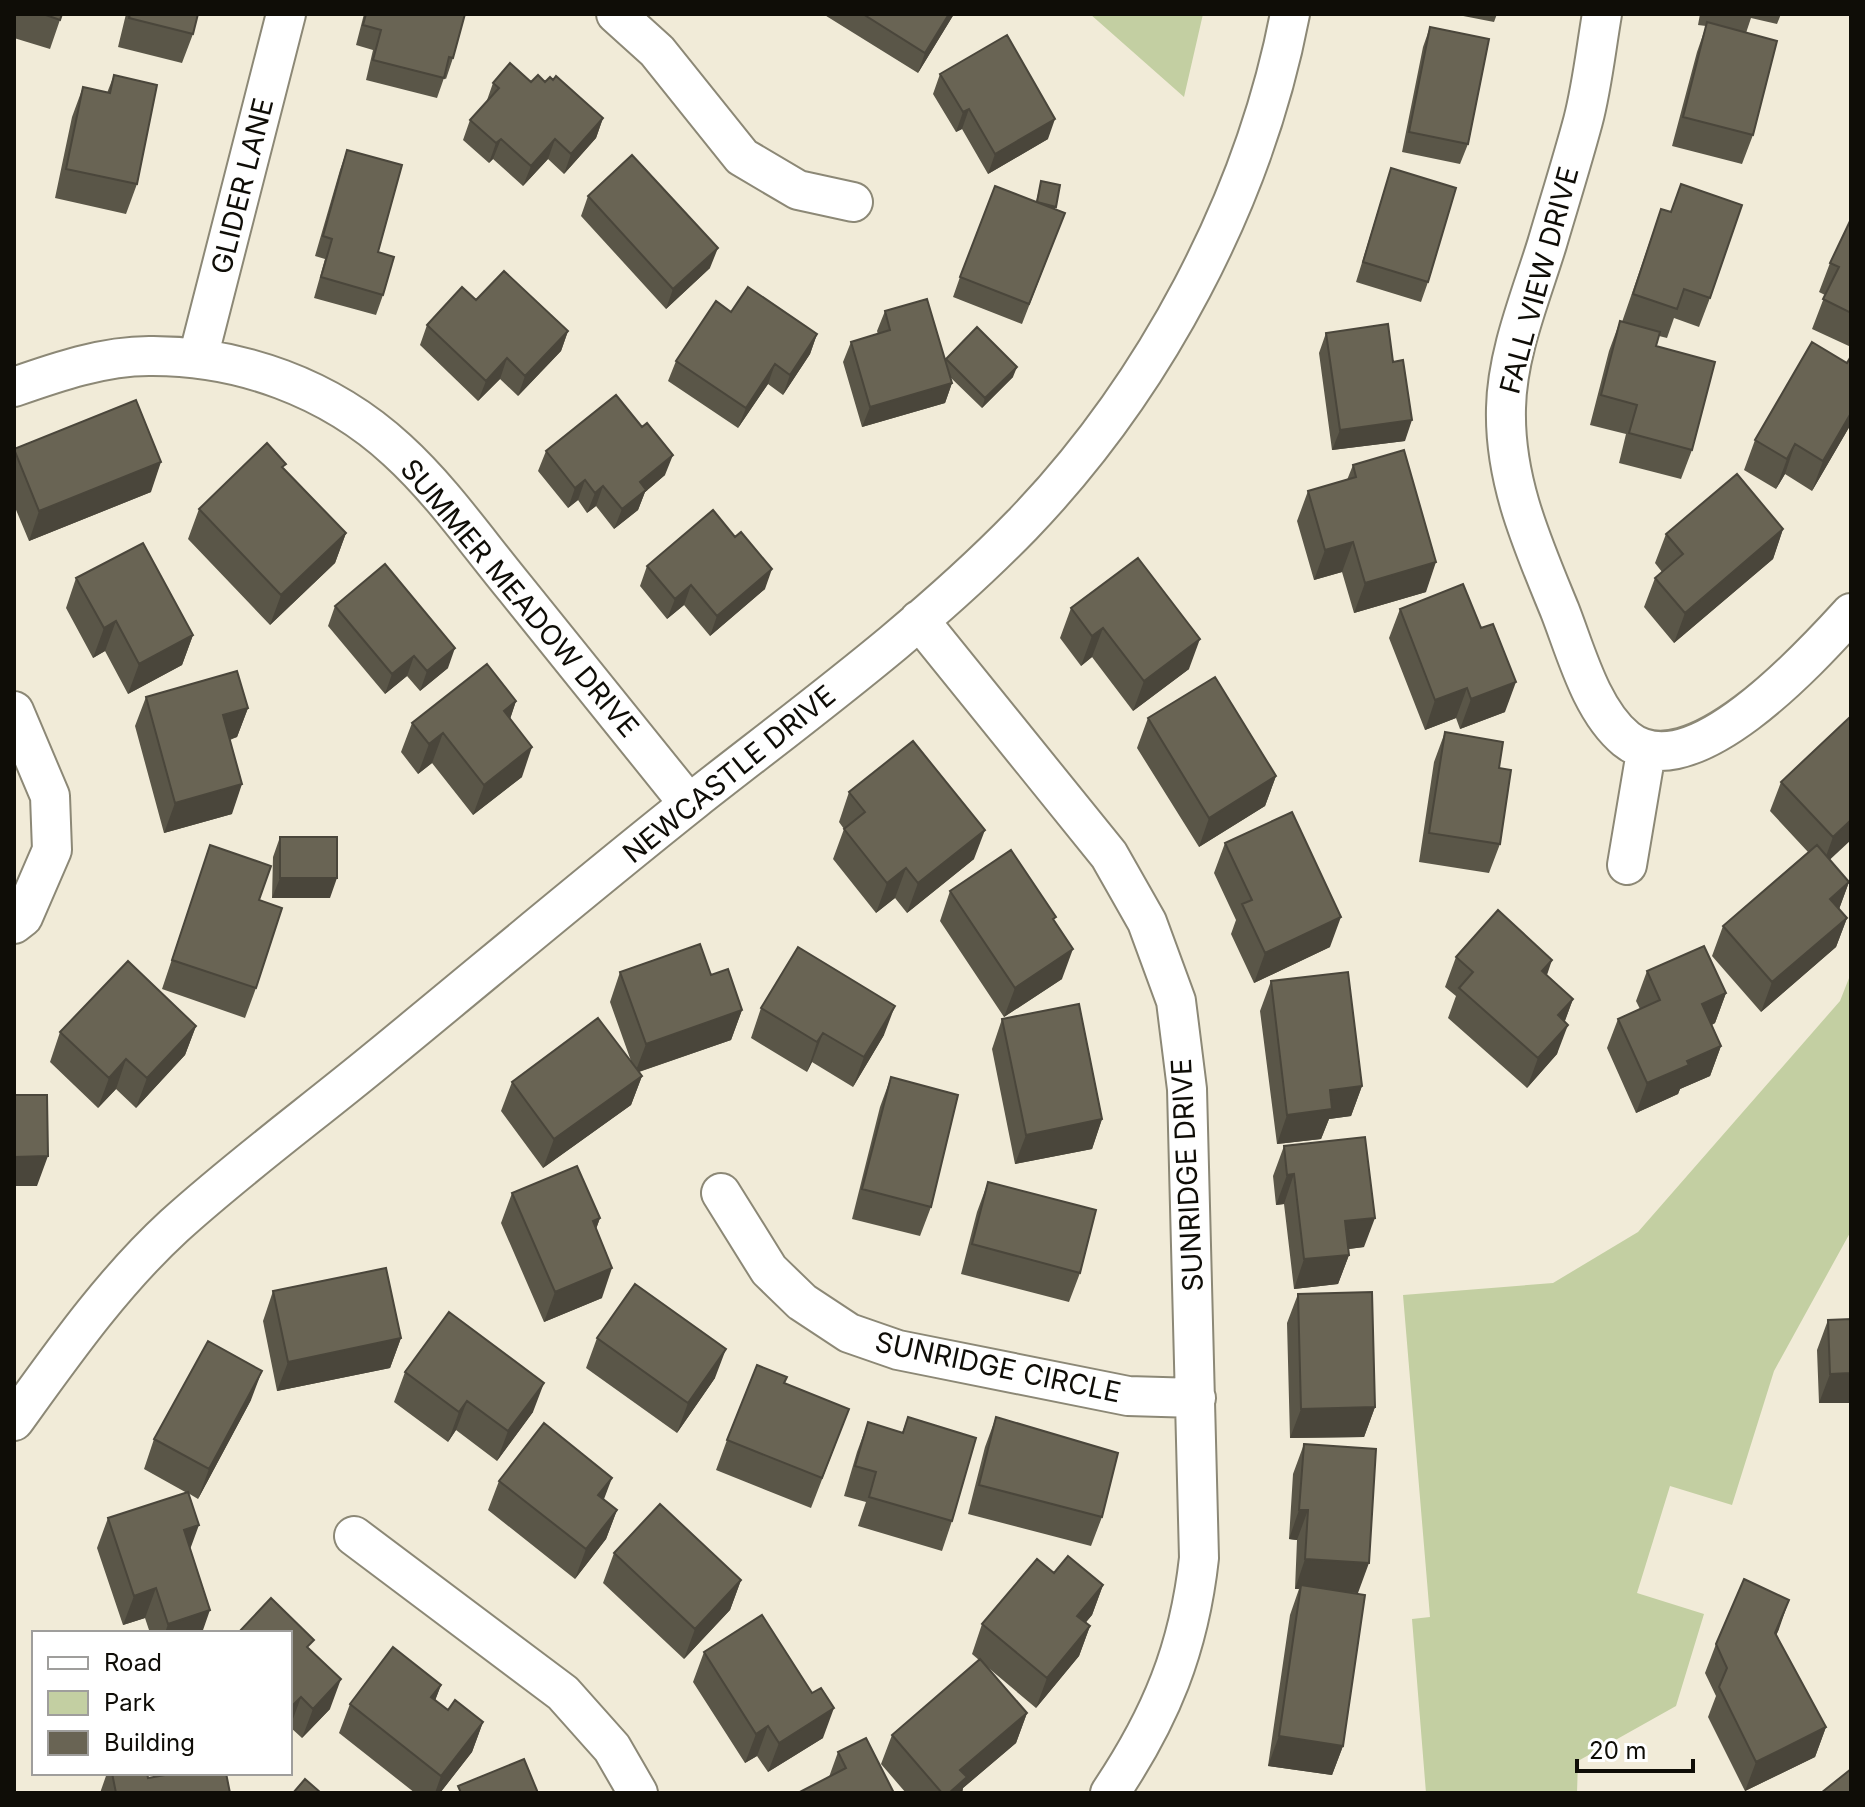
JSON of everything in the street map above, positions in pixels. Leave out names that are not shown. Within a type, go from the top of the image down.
[{"type":"street","name":"GLIDER LANE","points":[[198,358],[286,14]]},
{"type":"street","points":[[616,14],[657,51],[742,157],[798,190],[853,202]]},
{"type":"street","name":"NEWCASTLE DRIVE","points":[[14,1421],[91,1315],[173,1227],[689,804],[919,620],[1022,524],[1095,440],[1157,346],[1203,264],[1243,176],[1290,14]]},
{"type":"street","name":"FALL VIEW DRIVE","points":[[1602,14],[1583,118],[1515,351],[1506,406],[1508,451],[1523,521],[1589,684],[1609,721],[1626,739],[1646,752]]},
{"type":"street","name":"SUMMER MEADOW DRIVE","points":[[14,387],[70,368],[146,356],[198,358],[261,370],[333,403],[397,449],[450,508],[689,804]]},
{"type":"street","points":[[1627,865],[1646,752],[1670,752],[1700,742],[1725,727],[1800,668],[1851,613]]},
{"type":"street","name":"SUNRIDGE DRIVE","points":[[919,620],[1109,855],[1147,922],[1176,1001],[1187,1089],[1199,1558],[1194,1602],[1175,1675],[1145,1740],[1110,1793]]},
{"type":"street","points":[[14,711],[50,796],[52,850],[23,917],[14,924]]},
{"type":"street","name":"SUNRIDGE CIRCLE","points":[[721,1193],[769,1270],[802,1302],[849,1333],[898,1350],[1128,1396],[1196,1398]]},
{"type":"street","points":[[354,1536],[563,1693],[612,1748],[638,1793]]},
{"type":"green space","points":[[1090,14],[1203,14],[1184,97]]},
{"type":"green space","points":[[1851,973],[1851,1231],[1774,1371],[1732,1505],[1670,1486],[1637,1593],[1704,1614],[1676,1706],[1578,1761],[1577,1793],[1426,1793],[1412,1619],[1430,1617],[1403,1295],[1553,1283],[1638,1232],[1840,1001]]},
{"type":"building","points":[[43,14],[62,14],[60,20]]},
{"type":"building","points":[[130,14],[198,14],[193,34],[129,18]]},
{"type":"building","points":[[366,14],[465,14],[444,78],[373,60],[381,30],[363,25]]},
{"type":"building","points":[[863,14],[949,14],[925,53]]},
{"type":"building","points":[[1707,22],[1777,41],[1753,135],[1683,117]]},
{"type":"building","points":[[1430,27],[1489,39],[1468,144],[1409,132]]},
{"type":"building","points":[[1007,35],[1055,119],[995,154],[969,109],[963,112],[940,74]]},
{"type":"building","points":[[510,63],[531,82],[538,75],[545,82],[556,76],[603,118],[571,154],[555,139],[531,166],[501,139],[496,143],[470,120],[499,88],[493,83]]},
{"type":"building","points":[[114,75],[157,85],[137,184],[66,169],[83,87],[110,93]]},
{"type":"building","points":[[347,150],[402,165],[378,252],[394,257],[383,295],[321,277],[332,239],[323,236]]},
{"type":"building","points":[[632,155],[718,248],[673,289],[588,196]]},
{"type":"building","points":[[1391,168],[1456,188],[1428,282],[1363,262]]},
{"type":"building","points":[[1041,181],[1060,185],[1056,207],[1037,202]]},
{"type":"building","points":[[1681,184],[1742,205],[1710,298],[1684,289],[1677,309],[1633,294],[1661,209],[1671,212]]},
{"type":"building","points":[[995,186],[1065,213],[1029,304],[960,277]]},
{"type":"building","points":[[1851,219],[1851,313],[1823,299],[1839,267],[1830,263]]},
{"type":"building","points":[[504,271],[568,331],[525,376],[507,358],[486,381],[427,325],[462,287],[476,300]]},
{"type":"building","points":[[748,287],[817,334],[790,375],[775,364],[746,408],[676,361],[716,301],[731,312]]},
{"type":"building","points":[[927,299],[952,383],[870,407],[851,342],[890,330],[885,311]]},
{"type":"building","points":[[1620,321],[1660,332],[1656,346],[1715,362],[1692,450],[1629,433],[1637,405],[1601,395]]},
{"type":"building","points":[[1388,324],[1393,362],[1403,360],[1412,420],[1340,430],[1326,333]]},
{"type":"building","points":[[977,327],[1017,367],[985,398],[946,359]]},
{"type":"building","points":[[1812,342],[1847,363],[1851,356],[1851,413],[1823,461],[1795,444],[1787,459],[1755,440]]},
{"type":"building","points":[[616,395],[642,427],[647,423],[673,455],[640,482],[646,490],[622,509],[603,486],[595,493],[585,480],[575,488],[546,451]]},
{"type":"building","points":[[136,400],[161,462],[39,511],[14,449]]},
{"type":"building","points":[[267,443],[286,464],[282,467],[346,533],[281,595],[199,509]]},
{"type":"building","points":[[1404,450],[1436,562],[1365,583],[1353,542],[1325,550],[1308,491],[1356,477],[1353,465]]},
{"type":"building","points":[[1737,474],[1783,529],[1685,613],[1655,578],[1683,554],[1666,534]]},
{"type":"building","points":[[713,510],[735,537],[741,532],[772,569],[717,616],[691,585],[675,599],[647,566]]},
{"type":"building","points":[[143,543],[193,635],[139,664],[116,621],[104,628],[76,578]]},
{"type":"building","points":[[1138,558],[1200,639],[1144,681],[1103,628],[1092,636],[1071,608]]},
{"type":"building","points":[[385,564],[455,648],[427,671],[414,656],[392,674],[335,606]]},
{"type":"building","points":[[1463,584],[1481,628],[1493,624],[1516,682],[1471,699],[1467,688],[1435,700],[1400,609]]},
{"type":"building","points":[[487,664],[516,701],[504,711],[532,747],[484,785],[443,733],[429,744],[412,723]]},
{"type":"building","points":[[237,671],[248,708],[223,715],[242,784],[175,803],[146,697]]},
{"type":"building","points":[[1215,677],[1276,776],[1209,818],[1148,718]]},
{"type":"building","points":[[1851,716],[1851,820],[1833,837],[1781,782]]},
{"type":"building","points":[[1445,732],[1503,742],[1499,768],[1511,770],[1500,844],[1429,833]]},
{"type":"building","points":[[913,741],[985,830],[918,883],[906,868],[887,883],[844,829],[865,812],[849,792]]},
{"type":"building","points":[[1292,812],[1341,917],[1265,953],[1242,904],[1252,900],[1225,843]]},
{"type":"building","points":[[280,837],[337,837],[337,878],[280,878]]},
{"type":"building","points":[[210,845],[271,866],[259,900],[282,908],[256,988],[172,960]]},
{"type":"building","points":[[1817,845],[1849,882],[1830,899],[1847,918],[1772,982],[1723,926]]},
{"type":"building","points":[[1011,850],[1056,917],[1053,919],[1073,949],[1015,988],[950,891]]},
{"type":"building","points":[[1498,910],[1552,960],[1542,971],[1573,999],[1558,1015],[1568,1025],[1538,1058],[1459,988],[1473,972],[1456,957]]},
{"type":"building","points":[[700,944],[711,975],[728,969],[742,1010],[646,1044],[620,972]]},
{"type":"building","points":[[1704,946],[1726,993],[1702,1004],[1721,1046],[1687,1061],[1689,1065],[1647,1083],[1618,1019],[1660,1000],[1647,971]]},
{"type":"building","points":[[798,947],[895,1006],[864,1057],[823,1033],[817,1042],[761,1008]]},
{"type":"building","points":[[128,961],[196,1026],[147,1078],[126,1059],[109,1078],[60,1032]]},
{"type":"building","points":[[1348,972],[1362,1086],[1330,1090],[1332,1109],[1287,1115],[1271,981]]},
{"type":"building","points":[[1079,1004],[1102,1119],[1026,1135],[1002,1019]]},
{"type":"building","points":[[598,1018],[642,1076],[554,1139],[512,1082]]},
{"type":"building","points":[[891,1077],[958,1095],[931,1207],[862,1189]]},
{"type":"building","points":[[14,1095],[47,1095],[48,1156],[14,1157]]},
{"type":"building","points":[[1365,1137],[1375,1218],[1345,1221],[1349,1255],[1304,1259],[1294,1174],[1287,1175],[1284,1146]]},
{"type":"building","points":[[577,1166],[600,1218],[593,1221],[612,1268],[555,1292],[512,1193]]},
{"type":"building","points":[[988,1182],[1096,1210],[1080,1273],[972,1244]]},
{"type":"building","points":[[386,1268],[401,1338],[288,1362],[273,1291]]},
{"type":"building","points":[[635,1284],[726,1349],[688,1403],[597,1338]]},
{"type":"building","points":[[1372,1292],[1375,1407],[1301,1409],[1298,1294]]},
{"type":"building","points":[[449,1312],[544,1383],[508,1431],[467,1401],[459,1412],[405,1372]]},
{"type":"building","points":[[1851,1319],[1851,1373],[1830,1374],[1828,1320]]},
{"type":"building","points":[[208,1341],[262,1371],[209,1469],[154,1439]]},
{"type":"building","points":[[757,1365],[787,1377],[784,1383],[849,1409],[822,1478],[727,1440]]},
{"type":"building","points":[[908,1417],[976,1438],[952,1521],[869,1497],[876,1472],[855,1466],[868,1422],[903,1433]]},
{"type":"building","points":[[996,1417],[1118,1453],[1102,1517],[979,1485]]},
{"type":"building","points":[[544,1423],[612,1478],[598,1495],[617,1510],[586,1549],[499,1481]]},
{"type":"building","points":[[1304,1444],[1376,1449],[1369,1563],[1305,1559],[1308,1510],[1299,1510]]},
{"type":"building","points":[[188,1492],[199,1525],[184,1530],[210,1610],[168,1624],[156,1588],[134,1596],[108,1518]]},
{"type":"building","points":[[660,1504],[741,1580],[695,1629],[614,1553]]},
{"type":"building","points":[[1068,1556],[1103,1585],[1077,1616],[1090,1626],[1047,1678],[982,1624],[1037,1559],[1054,1573]]},
{"type":"building","points":[[1744,1579],[1789,1600],[1775,1633],[1826,1727],[1756,1762],[1719,1687],[1727,1668],[1716,1644]]},
{"type":"building","points":[[1301,1585],[1365,1595],[1343,1746],[1279,1736]]},
{"type":"building","points":[[271,1598],[314,1640],[307,1647],[341,1679],[313,1709],[301,1697],[292,1706],[292,1631],[240,1631]]},
{"type":"building","points":[[762,1615],[812,1693],[821,1688],[834,1708],[779,1743],[768,1726],[756,1734],[704,1652]]},
{"type":"building","points":[[393,1647],[441,1685],[431,1697],[448,1710],[455,1700],[483,1722],[441,1776],[350,1704]]},
{"type":"building","points":[[980,1659],[1027,1713],[960,1770],[967,1777],[949,1793],[942,1793],[892,1735]]},
{"type":"building","points":[[866,1738],[894,1793],[798,1793],[846,1768],[838,1752]]},
{"type":"building","points":[[524,1759],[538,1793],[461,1793],[458,1786]]},
{"type":"building","points":[[1851,1769],[1851,1793],[1821,1793]]},
{"type":"building","points":[[112,1775],[147,1775],[148,1778],[226,1775],[230,1793],[116,1793]]},
{"type":"building","points":[[305,1779],[321,1793],[293,1793]]}]
